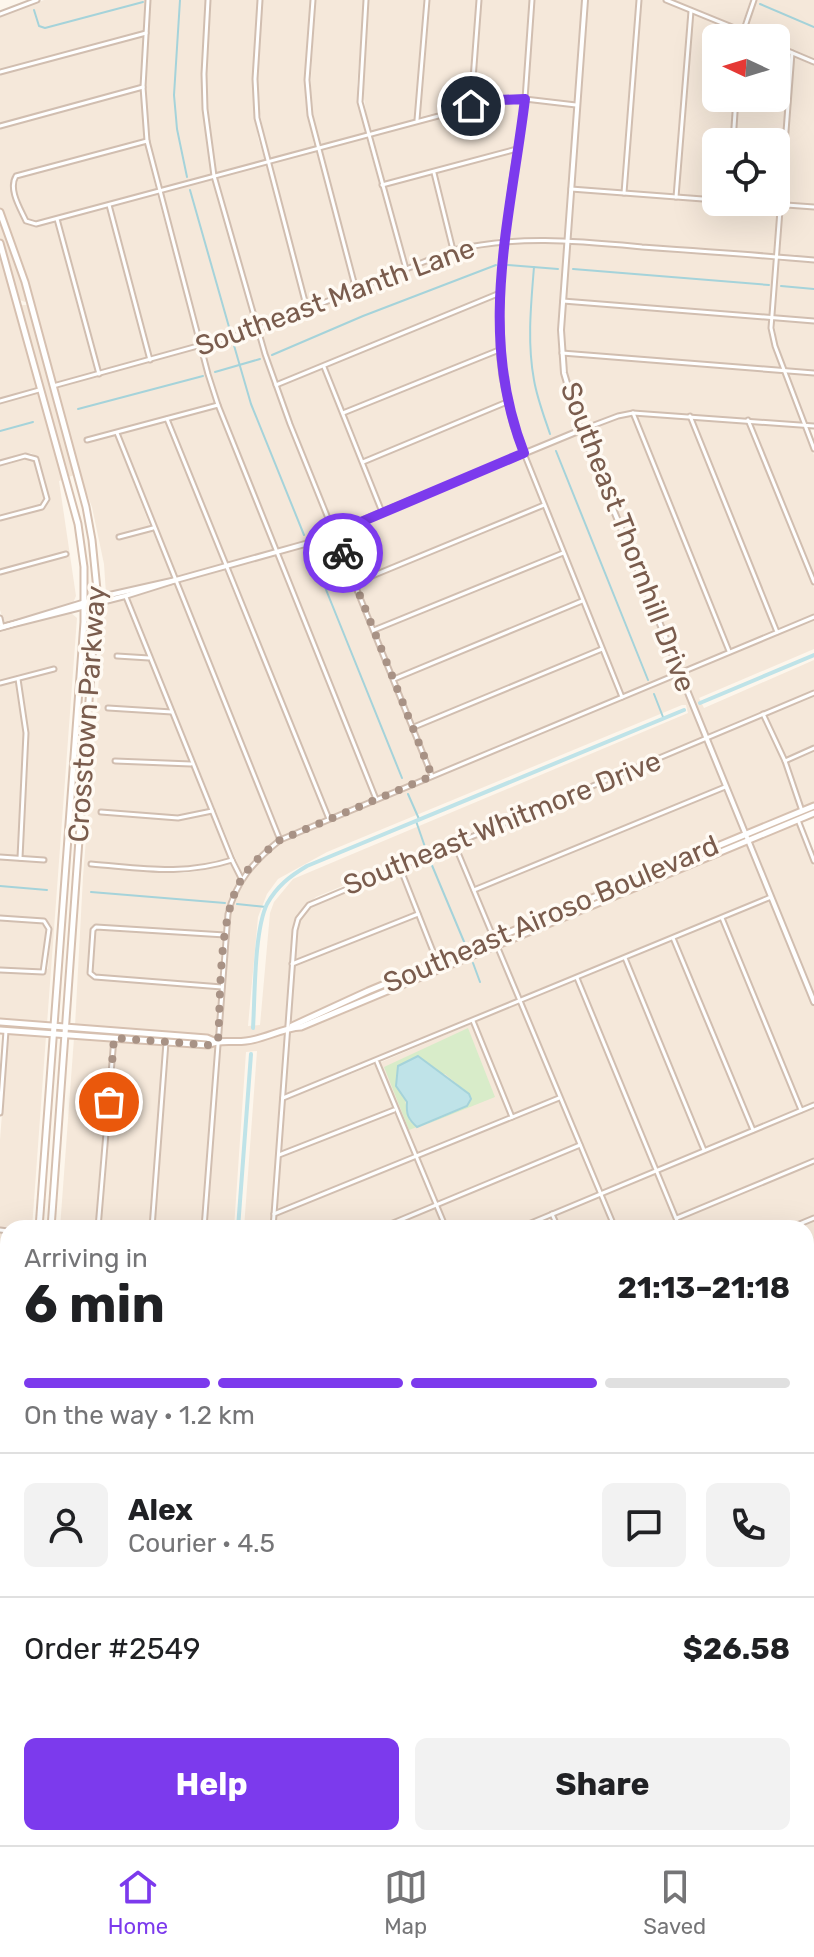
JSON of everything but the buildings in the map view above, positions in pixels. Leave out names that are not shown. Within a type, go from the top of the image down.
[{"type":"main road","name":"Crosstown Parkway","points":[[0,212],[30,302],[88,518],[97,601],[52,1220]]},
{"type":"main road","name":"Crosstown Parkway","points":[[0,243],[80,535],[85,604],[40,1220]]},
{"type":"main road","points":[[18,301],[23,304],[30,302]]},
{"type":"main road","name":"Southeast Airoso Boulevard","points":[[289,1028],[303,1019],[437,962],[814,806]]},
{"type":"main road","name":"Southeast Airoso Boulevard","points":[[0,1022],[243,1042],[301,1027],[814,813]]},
{"type":"main road","name":"Southeast Airoso Boulevard","points":[[3,1031],[208,1045],[216,1041]]},
{"type":"street","points":[[0,8],[2,14],[37,0]]},
{"type":"street","points":[[148,0],[143,87],[147,141],[201,346],[218,405],[376,799]]},
{"type":"street","points":[[208,0],[205,109],[214,176],[276,385],[432,776]]},
{"type":"street","points":[[260,0],[255,98],[260,138],[307,309]]},
{"type":"street","points":[[313,0],[307,98],[317,148],[356,290]]},
{"type":"street","points":[[366,0],[359,85],[367,134],[406,269]]},
{"type":"street","points":[[417,120],[427,0]]},
{"type":"street","points":[[471,106],[479,0]]},
{"type":"street","points":[[532,0],[525,99],[504,240],[499,350],[507,402],[524,453],[622,697]]},
{"type":"street","name":"Southeast Thornhill Drive","points":[[585,0],[563,301],[562,353],[570,398],[814,1002]]},
{"type":"street","points":[[624,193],[639,0]]},
{"type":"street","points":[[666,0],[726,24]]},
{"type":"street","points":[[744,24],[754,0]]},
{"type":"street","points":[[676,197],[691,11]]},
{"type":"street","points":[[0,72],[146,33]]},
{"type":"street","points":[[787,128],[792,53],[814,62]]},
{"type":"street","points":[[0,126],[143,87]]},
{"type":"street","points":[[147,141],[19,175],[12,185],[26,221],[31,224],[57,219],[498,100],[525,99],[577,105]]},
{"type":"street","points":[[382,185],[519,149]]},
{"type":"street","points":[[433,172],[453,250]]},
{"type":"street","points":[[571,189],[702,199]]},
{"type":"street","points":[[109,204],[150,360]]},
{"type":"street","points":[[790,206],[814,207]]},
{"type":"street","points":[[780,216],[772,318],[775,346],[814,449]]},
{"type":"street","points":[[57,219],[99,374]]},
{"type":"street","name":"Southeast Manth Lane","points":[[53,386],[259,329],[453,250],[504,240],[567,241],[814,260]]},
{"type":"street","points":[[276,385],[500,293]]},
{"type":"street","points":[[563,301],[814,321]]},
{"type":"street","points":[[343,413],[499,350]]},
{"type":"street","points":[[562,353],[814,373]]},
{"type":"street","points":[[324,365],[382,512]]},
{"type":"street","points":[[0,401],[42,389]]},
{"type":"street","points":[[363,462],[507,402]]},
{"type":"street","points":[[87,440],[218,405]]},
{"type":"street","points":[[633,413],[729,651]]},
{"type":"street","points":[[0,618],[1,627],[277,553],[335,533],[618,416],[633,413],[814,426]]},
{"type":"street","points":[[690,416],[777,632]]},
{"type":"street","points":[[167,419],[329,819]]},
{"type":"street","points":[[748,420],[814,582]]},
{"type":"street","points":[[117,433],[280,840]]},
{"type":"street","points":[[0,463],[25,456],[36,459],[47,499],[42,507],[0,518]]},
{"type":"street","points":[[355,583],[544,505]]},
{"type":"street","points":[[119,537],[153,528]]},
{"type":"street","points":[[374,630],[563,553]]},
{"type":"street","points":[[0,572],[66,554]]},
{"type":"street","points":[[97,601],[176,580]]},
{"type":"street","points":[[125,596],[241,878]]},
{"type":"street","points":[[394,679],[583,601]]},
{"type":"street","points":[[205,1220],[225,935],[231,900],[241,878],[260,856],[280,840],[814,617]]},
{"type":"street","points":[[414,727],[602,649]]},
{"type":"street","points":[[117,656],[150,658]]},
{"type":"street","points":[[0,683],[54,669]]},
{"type":"street","points":[[18,679],[26,733],[20,858]]},
{"type":"street","name":"Southeast Whitmore Drive","points":[[274,1220],[295,930],[298,919],[309,905],[814,693]]},
{"type":"street","points":[[108,708],[172,712]]},
{"type":"street","points":[[763,714],[785,761],[802,811]]},
{"type":"street","points":[[785,761],[814,748]]},
{"type":"street","points":[[115,761],[193,764]]},
{"type":"street","points":[[474,890],[725,787]]},
{"type":"street","points":[[101,812],[178,818],[212,811]]},
{"type":"street","points":[[798,820],[814,861]]},
{"type":"street","points":[[454,843],[612,1220]]},
{"type":"street","points":[[0,857],[44,860]]},
{"type":"street","points":[[91,864],[184,871],[232,860]]},
{"type":"street","points":[[399,865],[440,969]]},
{"type":"street","points":[[283,1098],[377,1062],[771,897]]},
{"type":"street","points":[[292,964],[418,914]]},
{"type":"street","points":[[0,918],[44,921],[49,929],[43,972],[0,970]]},
{"type":"street","points":[[722,918],[801,1110]]},
{"type":"street","points":[[222,987],[90,973],[93,930],[96,927],[225,935]]},
{"type":"street","points":[[673,938],[753,1130]]},
{"type":"street","points":[[625,958],[704,1150]]},
{"type":"street","points":[[577,978],[677,1218],[814,1161]]},
{"type":"street","points":[[473,1021],[512,1117]]},
{"type":"street","points":[[0,1113],[3,1031]]},
{"type":"street","points":[[99,1220],[114,1038]]},
{"type":"street","points":[[153,1220],[166,1042]]},
{"type":"street","points":[[377,1062],[443,1220]]},
{"type":"street","points":[[274,1214],[560,1097]]},
{"type":"street","points":[[538,1220],[814,1105]]},
{"type":"street","points":[[279,1155],[396,1110]]},
{"type":"street","points":[[400,1220],[580,1145]]},
{"type":"street","points":[[552,1214],[555,1220]]},
{"type":"shaded area","points":[[44,0],[146,0],[144,32],[0,70],[0,17]]},
{"type":"shaded area","points":[[150,0],[206,0],[202,109],[212,174],[160,189],[149,140],[145,87]]},
{"type":"shaded area","points":[[211,0],[258,0],[253,98],[258,138],[265,160],[216,173],[207,109]]},
{"type":"shaded area","points":[[262,0],[310,0],[305,98],[314,146],[269,159],[257,98]]},
{"type":"shaded area","points":[[315,0],[364,0],[357,85],[365,133],[319,145],[310,98]]},
{"type":"shaded area","points":[[368,0],[424,0],[415,119],[369,132],[362,85]]},
{"type":"shaded area","points":[[429,0],[477,0],[469,104],[420,117]]},
{"type":"shaded area","points":[[481,0],[530,0],[523,97],[473,104]]},
{"type":"shaded area","points":[[534,0],[583,0],[575,102],[527,97]]},
{"type":"shaded area","points":[[587,0],[637,0],[622,191],[573,187]]},
{"type":"shaded area","points":[[641,0],[661,0],[689,12],[674,195],[626,192]]},
{"type":"shaded area","points":[[671,0],[752,0],[742,24],[730,24]]},
{"type":"shaded area","points":[[757,0],[814,0],[814,60],[790,49],[790,24],[746,24]]},
{"type":"shaded area","points":[[693,14],[719,24],[702,24],[702,112],[733,112],[731,128],[702,128],[702,197],[679,195]]},
{"type":"shaded area","points":[[143,36],[141,86],[0,124],[0,74]]},
{"type":"shaded area","points":[[794,55],[814,64],[814,205],[790,203],[790,109]]},
{"type":"shaded area","points":[[141,90],[144,139],[18,173],[10,182],[27,224],[34,227],[55,221],[97,372],[54,384],[24,272],[0,207],[0,128]]},
{"type":"shaded area","points":[[522,101],[517,148],[383,183],[370,136],[471,108]]},
{"type":"shaded area","points":[[527,101],[575,106],[565,239],[507,238]]},
{"type":"shaded area","points":[[737,112],[786,112],[785,128],[736,128]]},
{"type":"shaded area","points":[[366,137],[404,268],[357,287],[320,149]]},
{"type":"shaded area","points":[[145,143],[156,190],[34,223],[28,220],[15,188],[15,182],[20,177]]},
{"type":"shaded area","points":[[316,150],[353,289],[309,306],[270,163]]},
{"type":"shaded area","points":[[516,152],[502,238],[455,248],[436,173]]},
{"type":"shaded area","points":[[266,164],[305,308],[260,327],[217,177]]},
{"type":"shaded area","points":[[432,174],[451,249],[407,266],[384,186]]},
{"type":"shaded area","points":[[213,178],[256,328],[202,344],[161,193]]},
{"type":"shaded area","points":[[573,191],[702,201],[702,216],[778,216],[774,255],[569,239]]},
{"type":"shaded area","points":[[157,194],[198,345],[151,358],[111,205]]},
{"type":"shaded area","points":[[107,206],[147,359],[101,371],[59,220]]},
{"type":"shaded area","points":[[790,207],[814,209],[814,258],[778,255],[782,216],[790,216]]},
{"type":"shaded area","points":[[0,217],[23,283],[25,302],[20,300],[0,237]]},
{"type":"shaded area","points":[[502,242],[498,292],[277,383],[261,331],[454,252]]},
{"type":"shaded area","points":[[506,242],[565,243],[560,355],[568,398],[579,429],[525,451],[509,403],[501,350]]},
{"type":"shaded area","points":[[569,243],[774,259],[770,315],[565,299]]},
{"type":"shaded area","points":[[0,249],[39,388],[0,399]]},
{"type":"shaded area","points":[[778,259],[814,262],[814,319],[774,316]]},
{"type":"shaded area","points":[[498,296],[497,349],[345,411],[326,366]]},
{"type":"shaded area","points":[[565,303],[769,319],[772,346],[781,369],[564,352]]},
{"type":"shaded area","points":[[21,305],[28,305],[75,475],[68,477]]},
{"type":"shaded area","points":[[774,320],[814,323],[814,371],[786,369],[777,345]]},
{"type":"shaded area","points":[[257,332],[273,385],[333,532],[278,550],[220,404],[203,347]]},
{"type":"shaded area","points":[[199,348],[215,403],[85,439],[86,442],[115,435],[150,526],[117,536],[117,539],[152,530],[172,577],[106,594],[104,564],[92,507],[79,474],[55,388]]},
{"type":"shaded area","points":[[497,353],[505,401],[365,459],[346,414]]},
{"type":"shaded area","points":[[565,355],[783,373],[801,423],[634,411],[583,427],[572,398]]},
{"type":"shaded area","points":[[323,368],[380,511],[336,530],[278,386]]},
{"type":"shaded area","points":[[787,373],[814,375],[814,424],[806,423]]},
{"type":"shaded area","points":[[40,392],[64,479],[59,481],[76,596],[73,603],[4,623],[0,610],[0,574],[68,555],[67,552],[0,570],[0,520],[42,509],[49,498],[37,457],[31,453],[0,461],[0,403]]},
{"type":"shaded area","points":[[505,405],[521,452],[383,509],[366,463]]},
{"type":"shaded area","points":[[217,407],[274,552],[227,564],[169,420]]},
{"type":"shaded area","points":[[636,415],[689,418],[774,631],[730,649]]},
{"type":"shaded area","points":[[632,416],[726,651],[681,672],[584,431]]},
{"type":"shaded area","points":[[694,418],[746,422],[814,588],[814,615],[778,629]]},
{"type":"shaded area","points":[[165,421],[223,565],[177,577],[119,434]]},
{"type":"shaded area","points":[[751,423],[803,427],[814,455],[814,577]]},
{"type":"shaded area","points":[[580,433],[677,673],[623,694],[527,455]]},
{"type":"shaded area","points":[[523,456],[542,504],[356,580],[338,534]]},
{"type":"shaded area","points":[[31,458],[43,502],[40,506],[0,516],[0,465]]},
{"type":"shaded area","points":[[543,508],[561,552],[375,627],[358,584]]},
{"type":"shaded area","points":[[334,535],[430,775],[377,796],[280,554]]},
{"type":"shaded area","points":[[276,555],[373,798],[330,817],[228,568]]},
{"type":"shaded area","points":[[562,555],[580,600],[395,677],[377,631]]},
{"type":"shaded area","points":[[224,569],[326,818],[282,837],[178,581]]},
{"type":"shaded area","points":[[175,583],[278,839],[258,855],[242,874],[128,598]]},
{"type":"shaded area","points":[[124,599],[147,656],[115,654],[115,658],[149,660],[169,710],[107,706],[106,710],[171,714],[190,762],[113,759],[113,762],[191,766],[209,810],[178,816],[99,810],[99,814],[178,820],[211,814],[229,859],[184,869],[89,862],[89,865],[184,873],[231,862],[239,878],[229,900],[223,933],[95,924],[91,930],[88,972],[95,979],[220,988],[216,1040],[75,1026],[83,877],[105,603]]},
{"type":"shaded area","points":[[582,603],[599,648],[415,725],[396,680]]},
{"type":"shaded area","points":[[71,613],[77,618],[47,1024],[0,1020],[0,972],[38,975],[48,968],[51,929],[46,920],[0,916],[0,859],[46,861],[46,858],[22,856],[28,733],[20,681],[57,670],[55,666],[0,681],[0,629]]},
{"type":"shaded area","points":[[814,619],[814,649],[699,698],[704,708],[814,660],[814,691],[707,736],[682,675]]},
{"type":"shaded area","points":[[601,652],[619,696],[433,773],[416,728]]},
{"type":"shaded area","points":[[678,677],[703,737],[316,897],[301,910],[293,930],[285,1027],[242,1040],[220,1040],[233,901],[244,878],[262,857],[282,842]],"holes":[[[686,705],[688,713],[293,879],[274,902],[270,913],[260,1025],[248,1026],[258,917],[267,894],[278,879],[327,852]]]},
{"type":"shaded area","points":[[16,682],[24,733],[17,856],[0,855],[0,685]]},
{"type":"shaded area","points":[[814,696],[814,746],[786,758],[766,715]]},
{"type":"shaded area","points":[[762,716],[783,761],[799,810],[746,831],[708,739]]},
{"type":"shaded area","points":[[704,741],[722,786],[476,887],[457,844]]},
{"type":"shaded area","points":[[814,751],[814,804],[803,808],[787,762]]},
{"type":"shaded area","points":[[724,789],[742,833],[495,936],[477,891]]},
{"type":"shaded area","points":[[797,823],[814,867],[814,996],[751,842]]},
{"type":"shaded area","points":[[744,836],[745,840],[499,944],[497,939]]},
{"type":"shaded area","points":[[747,844],[768,896],[522,998],[500,948]]},
{"type":"shaded area","points":[[453,845],[491,937],[438,959],[402,866]]},
{"type":"shaded area","points":[[398,868],[416,913],[295,962],[297,930],[300,919],[310,906]]},
{"type":"shaded area","points":[[769,900],[814,1007],[814,1103],[802,1108],[724,919]]},
{"type":"shaded area","points":[[417,917],[435,961],[290,1025],[294,966]]},
{"type":"shaded area","points":[[0,920],[43,923],[46,927],[42,970],[0,968]]},
{"type":"shaded area","points":[[720,921],[798,1109],[754,1127],[676,939]]},
{"type":"shaded area","points":[[100,927],[223,936],[220,985],[96,976],[92,972],[95,931]]},
{"type":"shaded area","points":[[672,940],[750,1129],[705,1148],[628,959]]},
{"type":"shaded area","points":[[496,949],[518,1000],[286,1095],[289,1030]]},
{"type":"shaded area","points":[[624,961],[701,1149],[657,1168],[579,979]]},
{"type":"shaded area","points":[[575,980],[653,1170],[602,1191],[523,1002]]},
{"type":"shaded area","points":[[519,1004],[557,1096],[513,1115],[475,1022]]},
{"type":"shaded area","points":[[471,1024],[509,1116],[417,1155],[379,1063]]},
{"type":"shaded area","points":[[285,1032],[272,1220],[245,1220],[257,1051],[246,1052],[235,1220],[207,1220],[220,1043],[243,1044]]},
{"type":"shaded area","points":[[8,1033],[46,1036],[33,1220],[0,1220],[0,1140]]},
{"type":"shaded area","points":[[74,1038],[112,1040],[97,1220],[61,1220]]},
{"type":"shaded area","points":[[116,1041],[163,1044],[151,1220],[102,1220]]},
{"type":"shaded area","points":[[168,1044],[216,1044],[203,1220],[156,1220]]},
{"type":"shaded area","points":[[376,1064],[393,1109],[281,1153],[285,1100]]},
{"type":"shaded area","points":[[559,1100],[577,1144],[438,1202],[419,1158]]},
{"type":"shaded area","points":[[814,1107],[814,1159],[678,1216],[658,1172]]},
{"type":"shaded area","points":[[395,1112],[413,1156],[276,1212],[281,1157]]},
{"type":"shaded area","points":[[579,1147],[598,1192],[533,1220],[446,1220],[440,1206]]},
{"type":"shaded area","points":[[415,1160],[434,1204],[395,1220],[276,1220],[276,1216]]},
{"type":"shaded area","points":[[814,1164],[814,1216],[804,1220],[679,1219]]},
{"type":"shaded area","points":[[654,1173],[675,1220],[614,1220],[603,1194]]},
{"type":"shaded area","points":[[599,1196],[610,1220],[557,1220],[555,1215]]},
{"type":"shaded area","points":[[436,1208],[441,1220],[407,1220]]},
{"type":"green space","points":[[468,1028],[495,1097],[425,1125],[467,1106],[469,1094],[445,1074],[404,1095],[409,1120],[417,1127],[409,1130],[384,1067]]},
{"type":"water","points":[[418,1056],[469,1094],[471,1099],[467,1106],[417,1127],[410,1119],[407,1102],[396,1086],[398,1066]]},
{"type":"waterway","points":[[180,0],[174,95],[187,177]]},
{"type":"waterway","points":[[34,10],[39,26],[45,28],[143,2]]},
{"type":"waterway","points":[[760,4],[814,27]]},
{"type":"waterway","points":[[190,190],[229,327]]},
{"type":"waterway","points":[[272,355],[496,265]]},
{"type":"waterway","points":[[508,265],[558,269]]},
{"type":"waterway","points":[[534,267],[530,324],[532,366],[550,434]]},
{"type":"waterway","points":[[573,269],[769,285]]},
{"type":"waterway","points":[[781,286],[814,289]]},
{"type":"waterway","points":[[233,342],[251,404],[304,535]]},
{"type":"waterway","points":[[215,372],[260,359]]},
{"type":"waterway","points":[[78,409],[203,376]]},
{"type":"waterway","points":[[0,431],[33,422]]},
{"type":"waterway","points":[[556,451],[648,680]]},
{"type":"waterway","points":[[310,550],[402,778]]},
{"type":"waterway","points":[[700,703],[814,655]]},
{"type":"waterway","points":[[654,694],[663,717]]},
{"type":"waterway","points":[[253,1028],[260,930],[267,904],[284,882],[307,866],[684,710]]},
{"type":"waterway","points":[[408,794],[419,819]]},
{"type":"waterway","points":[[416,821],[425,847]]},
{"type":"waterway","points":[[431,863],[465,944]]},
{"type":"waterway","points":[[0,886],[47,890]]},
{"type":"waterway","points":[[91,892],[225,903]]},
{"type":"waterway","points":[[237,904],[266,907]]},
{"type":"waterway","points":[[473,963],[480,982]]},
{"type":"waterway","points":[[239,1220],[251,1054]]},
{"type":"way so far","points":[[109,1102],[114,1038],[208,1045],[218,1041],[225,935],[231,900],[241,878],[260,856],[280,840],[432,776],[343,553]]},
{"type":"route","points":[[343,553],[335,533],[524,453],[507,402],[498,324],[504,240],[525,99],[498,100],[471,106]]}]
